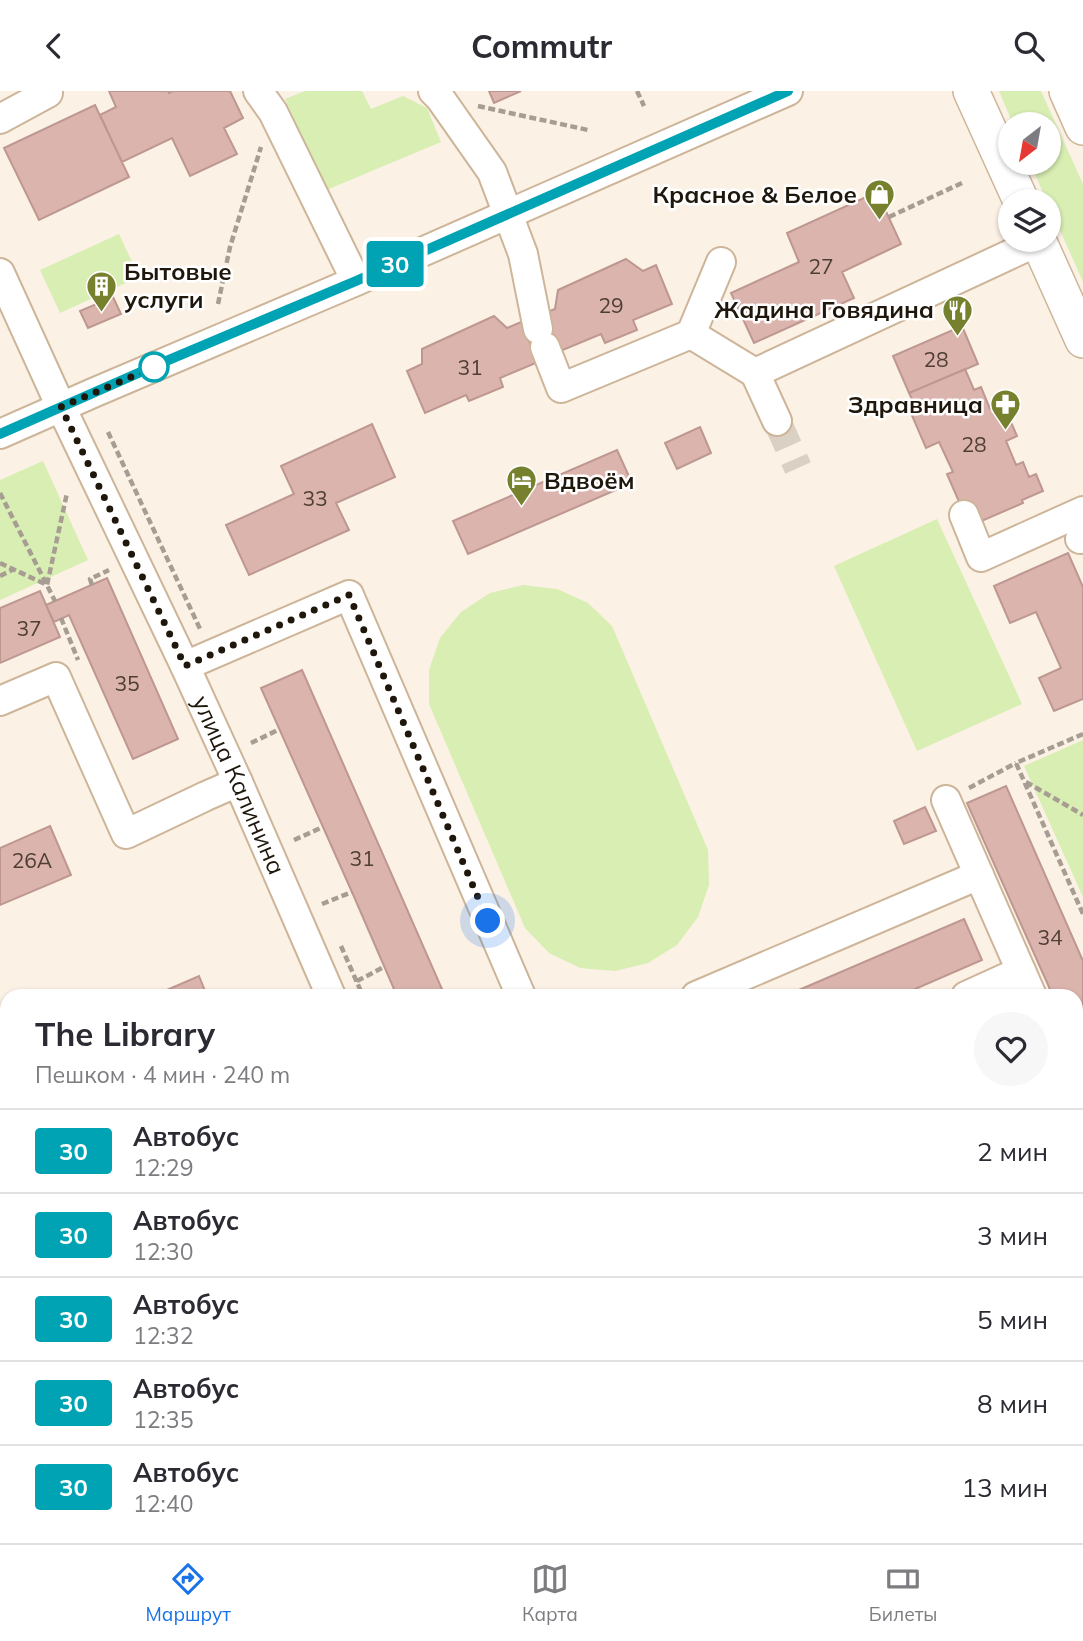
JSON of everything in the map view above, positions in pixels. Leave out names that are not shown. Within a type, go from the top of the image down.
[{"type":"main road","points":[[971,91],[1016,189]]},
{"type":"main road","points":[[1067,91],[1083,127]]},
{"type":"main road","points":[[1044,252],[1083,340]]},
{"type":"street","points":[[0,434],[788,91]]},
{"type":"street","points":[[0,119],[48,93]]},
{"type":"street","points":[[438,93],[492,172],[523,254],[541,338],[561,388],[691,334],[721,261]]},
{"type":"street","points":[[265,101],[356,281]]},
{"type":"street","points":[[755,373],[1013,252]]},
{"type":"street","name":"улица Калинина","points":[[0,273],[185,666],[328,989]]},
{"type":"street","points":[[691,334],[755,373],[777,421]]},
{"type":"street","points":[[964,515],[981,557],[1083,511]]},
{"type":"street","points":[[185,666],[349,595],[518,989]]},
{"type":"street","points":[[0,701],[56,677],[126,834],[238,782]]},
{"type":"street","points":[[946,800],[1027,983],[999,989]]},
{"type":"street","points":[[712,989],[979,875]]},
{"type":"path","points":[[637,91],[644,106]]},
{"type":"path","points":[[438,93],[588,130]]},
{"type":"path","points":[[218,305],[265,101]]},
{"type":"path","points":[[889,217],[964,182]]},
{"type":"path","points":[[0,493],[55,601]]},
{"type":"path","points":[[47,585],[67,493]]},
{"type":"path","points":[[0,563],[47,585]]},
{"type":"path","points":[[0,576],[14,569]]},
{"type":"path","points":[[92,585],[90,579],[109,570]]},
{"type":"path","points":[[251,743],[280,729]]},
{"type":"path","points":[[946,800],[1016,763],[1083,734]]},
{"type":"path","points":[[1016,763],[1083,915]]},
{"type":"path","points":[[1024,781],[1083,815]]},
{"type":"path","points":[[294,840],[323,827]]},
{"type":"path","points":[[322,904],[352,892]]},
{"type":"path","points":[[357,981],[384,967]]},
{"type":"green space","points":[[305,91],[362,91],[371,109],[403,96],[427,108],[441,142],[324,191],[285,99]]},
{"type":"green space","points":[[999,91],[1041,91],[1050,112],[1008,112]]},
{"type":"green space","points":[[1061,135],[1083,184],[1083,282],[1061,233],[1061,189],[1042,189],[1035,175],[1061,175]]},
{"type":"green space","points":[[119,234],[139,277],[60,313],[40,270]]},
{"type":"green space","points":[[43,461],[88,560],[0,600],[0,480]]},
{"type":"green space","points":[[937,519],[1022,704],[917,751],[834,566]]},
{"type":"green space","points":[[523,585],[557,589],[588,603],[612,626],[708,850],[709,885],[698,917],[677,945],[648,963],[615,971],[580,968],[549,953],[525,928],[429,704],[429,670],[440,638],[461,612],[490,593]]},
{"type":"green space","points":[[1083,740],[1083,897],[1024,766]]},
{"type":"building","points":[[109,91],[230,91],[243,118],[224,128],[237,154],[190,176],[172,138],[122,162],[100,115],[116,107]]},
{"type":"building","points":[[489,91],[521,91],[494,103]]},
{"type":"building","points":[[95,105],[129,177],[39,220],[4,148]]},
{"type":"building","points":[[877,192],[901,244],[842,272],[854,298],[754,343],[731,293],[799,262],[787,233]]},
{"type":"building","points":[[626,259],[643,271],[656,265],[672,304],[633,320],[637,330],[605,343],[601,334],[558,352],[542,314],[555,309],[558,290]]},
{"type":"building","name":"Бытовые услуги","points":[[113,297],[121,314],[88,328],[80,311]]},
{"type":"building","points":[[494,316],[507,328],[521,322],[538,362],[500,378],[503,387],[469,401],[466,395],[425,413],[407,371],[422,364],[422,349]]},
{"type":"building","points":[[962,326],[978,364],[909,393],[893,356]]},
{"type":"building","points":[[965,369],[974,390],[981,387],[990,409],[997,406],[1004,422],[1010,420],[1017,436],[1006,441],[1016,465],[1023,462],[1029,477],[1036,474],[1043,491],[977,523],[967,501],[960,504],[947,474],[953,472],[939,442],[926,448],[907,404],[913,401],[909,393]]},
{"type":"building","points":[[372,424],[395,477],[336,503],[349,530],[249,575],[226,525],[294,494],[281,466]]},
{"type":"building","points":[[700,427],[711,453],[677,469],[665,443]]},
{"type":"building","points":[[617,450],[632,483],[468,554],[453,521]]},
{"type":"building","points":[[1068,553],[1083,587],[1083,699],[1054,711],[1039,678],[1061,668],[1036,612],[1010,623],[994,586]]},
{"type":"building","points":[[107,578],[178,739],[133,759],[69,615],[54,622],[46,605]]},
{"type":"building","points":[[40,591],[60,637],[0,663],[0,608]]},
{"type":"building","points":[[302,670],[442,989],[394,989],[261,688]]},
{"type":"building","points":[[1006,786],[1083,961],[1083,989],[1050,989],[967,803]]},
{"type":"building","points":[[925,807],[936,831],[904,844],[894,821]]},
{"type":"building","points":[[50,826],[71,875],[0,905],[0,848]]},
{"type":"building","points":[[964,919],[982,960],[915,989],[801,989]]},
{"type":"building","points":[[199,976],[204,989],[169,989]]},
{"type":"tunnel","points":[[777,421],[798,468]]},
{"type":"bus line","name":"30","points":[[0,434],[788,91]]},
{"type":"place","name":"Красное & Белое","points":[[880,222]]},
{"type":"place","name":"Бытовые услуги","points":[[101,313]]},
{"type":"place","name":"Жадина Говядина","points":[[957,337]]},
{"type":"place","name":"Здравница","points":[[1006,432]]},
{"type":"place","name":"Вдвоём","points":[[521,508]]},
{"type":"route","points":[[154,367],[61,407],[185,666],[349,595],[488,921]]}]
